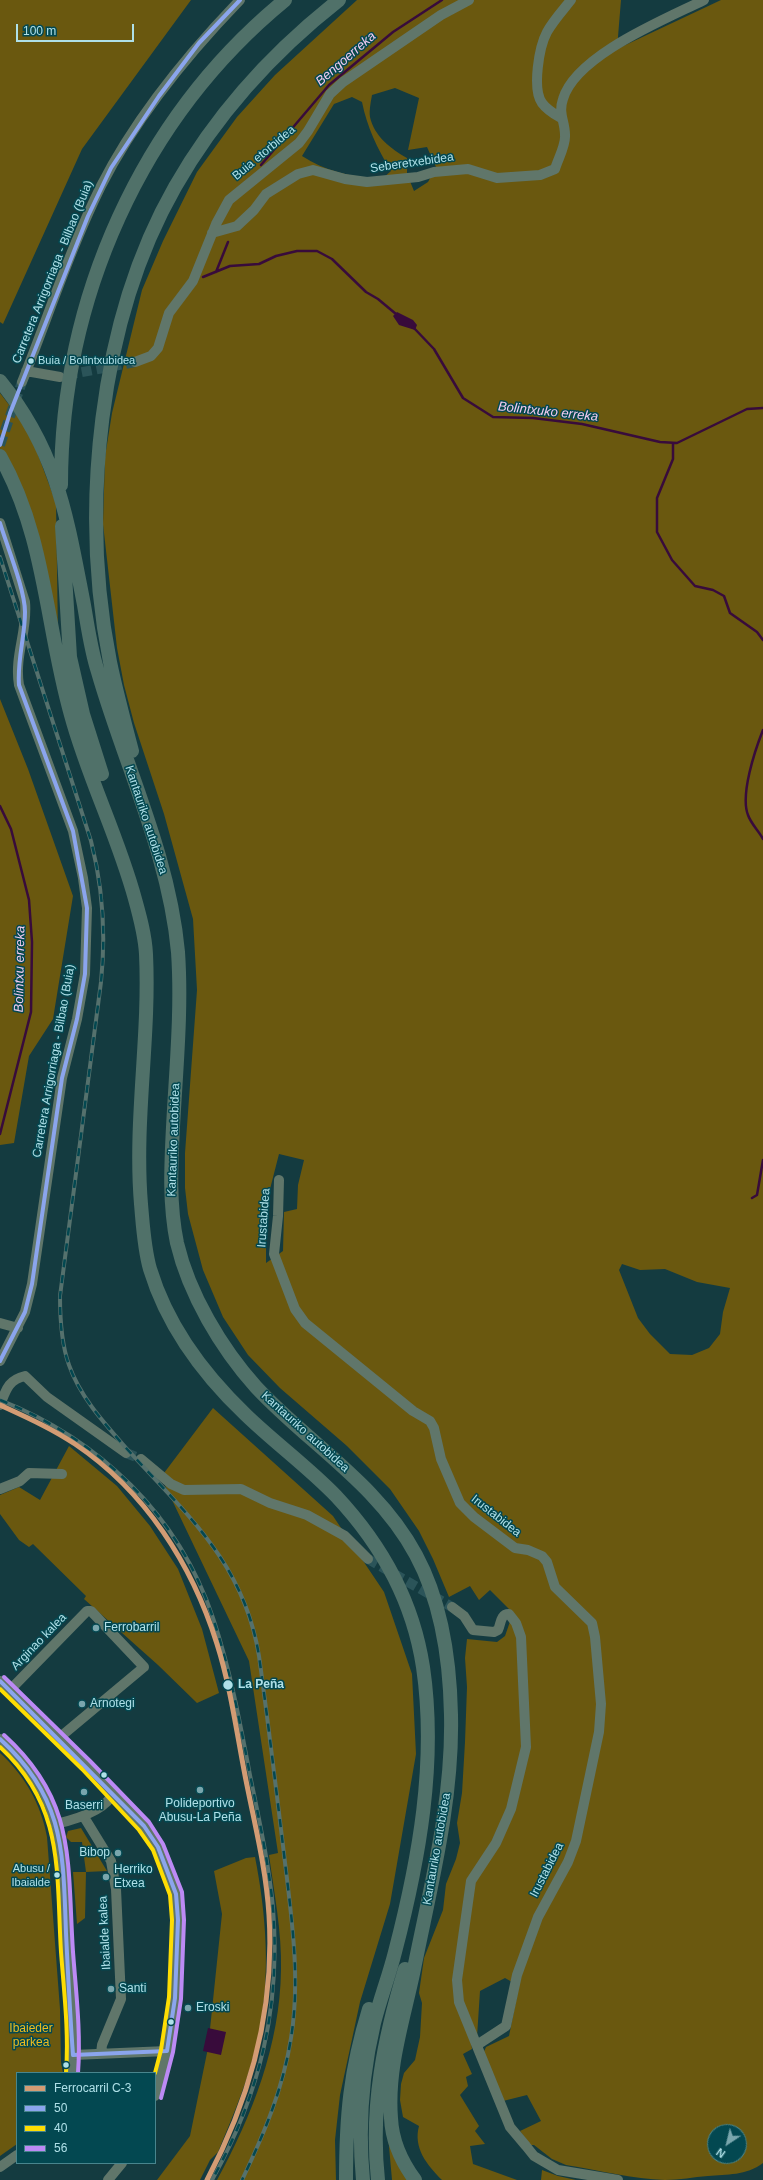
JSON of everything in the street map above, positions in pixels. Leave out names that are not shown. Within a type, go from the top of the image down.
[{"type":"highway","points":[[145,936],[142,901],[133,862],[99,768],[83,714],[70,657],[63,562],[61,483],[68,399],[76,350],[96,275],[113,228],[142,172],[166,131],[208,75],[251,30],[285,0]]},
{"type":"highway","points":[[146,811],[110,661],[100,579],[96,511],[99,460],[106,399],[119,333],[130,291],[157,224],[175,188],[205,140],[255,78],[303,30],[339,0]]},
{"type":"highway","name":"Kantauriko autobidea","points":[[0,381],[20,407],[39,440],[56,477],[81,588],[96,668],[122,746],[146,811],[171,900],[177,948],[180,992],[170,1192],[178,1246],[199,1303],[228,1353],[257,1388],[359,1480],[387,1510],[418,1557],[435,1599],[451,1685],[452,1732],[445,1816],[420,1931]]},
{"type":"highway","name":"Kantauriko autobidea","points":[[0,456],[24,504],[34,539],[71,716],[124,862],[145,936],[147,1011],[139,1116],[139,1176],[144,1240],[151,1269],[173,1320],[203,1368],[247,1416],[323,1483],[361,1524],[382,1553],[400,1587],[414,1625],[422,1663],[426,1694],[428,1730],[426,1782],[417,1853],[401,1922]]},
{"type":"highway","points":[[346,2180],[349,2090],[357,2049],[390,1946],[401,1922]]},
{"type":"highway","points":[[363,2180],[360,2142],[367,2057],[401,1922]]},
{"type":"highway","points":[[378,2180],[376,2115],[383,2053],[404,1973],[420,1931]]},
{"type":"highway","points":[[415,2180],[396,2146],[391,2123],[390,2095],[398,2040],[420,1931]]},
{"type":"street","name":"Carretera Arrigorriaga - Bilbao (Buia)","points":[[22,382],[92,206],[111,168],[159,96],[194,49],[240,0]]},
{"type":"street","name":"Buia etorbidea","points":[[135,362],[151,356],[158,348],[169,313],[193,281],[212,233],[229,200],[299,143],[330,94],[343,82],[441,15],[469,0]]},
{"type":"street","points":[[561,118],[548,111],[541,102],[537,76],[540,52],[547,32],[571,0]]},
{"type":"street","name":"Seberetxebidea","points":[[212,233],[237,226],[254,210],[266,194],[298,174],[313,170],[345,179],[367,182],[418,177],[434,172],[468,169],[497,178],[540,175],[555,169],[566,135],[560,111],[563,97],[575,78],[604,53],[648,26],[679,14],[704,0]]},
{"type":"street","points":[[26,371],[60,377]]},
{"type":"street","name":"Carretera Arrigorriaga - Bilbao (Buia)","points":[[0,523],[22,590],[26,614],[17,662],[17,674],[22,697],[73,831],[83,878],[87,931],[84,974],[77,1019],[62,1078],[32,1284],[25,1312],[0,1361]]},
{"type":"street","name":"Irustabidea","points":[[279,1180],[274,1254],[295,1309],[305,1323],[413,1411],[430,1420],[434,1428],[441,1460],[460,1503],[474,1517],[515,1548],[542,1556],[547,1562],[555,1587],[592,1623],[601,1704],[599,1732],[573,1851],[538,1917],[517,1975],[506,2026],[477,2045]]},
{"type":"street","points":[[0,1323],[18,1328]]},
{"type":"street","points":[[0,1405],[8,1387],[15,1378],[24,1376],[47,1397],[126,1453]]},
{"type":"street","points":[[141,1459],[171,1484],[184,1490],[241,1489],[270,1503],[307,1515],[345,1536],[368,1559]]},
{"type":"street","points":[[0,1489],[20,1481],[29,1473],[62,1474]]},
{"type":"street","points":[[452,1607],[464,1616],[473,1630],[494,1632],[498,1630],[502,1617],[508,1614],[516,1623],[521,1637],[523,1659],[526,1747],[511,1809],[496,1843],[471,1881],[457,1980],[459,2002],[510,2127],[534,2156],[546,2164],[566,2172],[618,2180]]},
{"type":"street","name":"Arginao kalea","points":[[10,1690],[86,1611],[91,1611],[144,1666],[59,1738]]},
{"type":"street","points":[[0,1681],[59,1738],[144,1826],[158,1847],[176,1894],[178,1920],[175,1998],[166,2051],[156,2092]]},
{"type":"street","points":[[0,1739],[17,1754],[34,1776],[46,1796],[56,1824],[65,1906],[73,2055],[72,2072]]},
{"type":"street","points":[[56,1824],[84,1817],[111,1799],[113,1794]]},
{"type":"street","name":"Ibaialde kalea","points":[[84,1817],[111,1861],[116,1889],[121,1999],[102,2045],[101,2053]]},
{"type":"street","points":[[73,2055],[166,2051]]},
{"type":"street","points":[[0,2167],[16,2156]]},
{"type":"street","points":[[108,2180],[121,2164]]},
{"type":"green space","points":[[0,0],[191,0],[82,149],[3,324],[0,322]]},
{"type":"green space","points":[[357,0],[621,0],[617,49],[721,0],[763,0],[763,2163],[743,2172],[671,2180],[641,2178],[566,2165],[552,2159],[534,2145],[530,2145],[520,2131],[541,2121],[527,2095],[503,2101],[483,2054],[486,2047],[509,2036],[519,1986],[505,1978],[480,1991],[477,2037],[471,2041],[472,2049],[463,2054],[472,2074],[466,2077],[468,2086],[460,2095],[479,2126],[475,2131],[485,2144],[470,2146],[473,2164],[517,2180],[442,2180],[431,2168],[420,2149],[418,2142],[419,2126],[403,2117],[400,2100],[401,2084],[404,2073],[415,2060],[420,2037],[422,2003],[419,1993],[424,1958],[443,1910],[446,1884],[456,1859],[460,1843],[457,1823],[462,1793],[465,1742],[467,1687],[465,1658],[467,1639],[497,1642],[505,1636],[513,1613],[490,1590],[479,1600],[470,1586],[449,1597],[419,1531],[390,1489],[347,1446],[280,1388],[248,1355],[223,1317],[203,1270],[188,1214],[185,1188],[185,1153],[197,990],[193,919],[164,814],[134,723],[124,685],[117,648],[103,524],[105,457],[112,413],[142,290],[163,241],[197,172],[237,117],[275,75]],"holes":[[[395,88],[419,98],[408,150],[427,147],[436,167],[428,182],[414,191],[407,174],[407,158],[379,136],[370,117],[372,95]],[[352,97],[362,102],[373,137],[391,171],[383,178],[362,177],[341,173],[320,166],[302,156],[334,104]],[[279,1154],[304,1160],[298,1185],[297,1209],[284,1212],[283,1251],[266,1263],[266,1240],[260,1235],[263,1203],[269,1193]],[[622,1264],[640,1270],[665,1269],[697,1282],[730,1288],[723,1312],[720,1334],[709,1348],[692,1355],[670,1354],[650,1334],[638,1318],[619,1270]]]},
{"type":"green space","points":[[0,393],[22,422],[34,444],[56,503],[58,636],[4,454],[0,449]]},
{"type":"green space","points":[[0,699],[28,769],[73,896],[53,1019],[29,1056],[14,1143],[0,1145]]},
{"type":"green space","points":[[213,1408],[333,1516],[384,1592],[412,1674],[416,1754],[390,1904],[360,2002],[340,2095],[335,2140],[336,2180],[217,2180],[242,2131],[262,2079],[270,2053],[276,2025],[281,1956],[277,1912],[269,1855],[278,1853],[249,1661],[161,1477]]},
{"type":"green space","points":[[69,1446],[117,1486],[150,1526],[178,1569],[202,1629],[219,1693],[197,1703],[158,1665],[84,1599],[86,1596],[33,1544],[29,1547],[19,1540],[0,1514],[0,1495],[19,1487],[40,1500]]},
{"type":"green space","name":"Ibaieder parkea","points":[[0,1753],[17,1771],[31,1791],[41,1813],[47,1837],[60,2009],[61,2062],[63,2072],[16,2072],[16,2145],[0,2156]]},
{"type":"green space","points":[[81,1828],[107,1871],[86,1872],[82,1842],[71,1842],[66,1837],[68,1831]]},
{"type":"green space","points":[[255,1857],[262,1900],[266,1944],[263,2010],[256,2048],[242,2093],[218,2152],[210,2160],[200,2180],[157,2180],[190,2136],[208,2048],[222,1914],[214,1871],[246,1858]]},
{"type":"green space","points":[[73,1872],[86,1872],[85,1918],[77,1924]]},
{"type":"green space","points":[[388,2135],[409,2180],[392,2180]]},
{"type":"green space","points":[[542,2170],[558,2176],[576,2180],[541,2180]]},
{"type":"shaded area","points":[[397,312],[413,320],[417,325],[415,330],[399,325],[393,316]]},
{"type":"shaded area","points":[[208,2028],[226,2032],[221,2055],[203,2051]]},
{"type":"waterway","name":"Bengoerreka","points":[[261,165],[329,85],[393,32],[442,0]]},
{"type":"waterway","name":"Bengoerreka","points":[[216,272],[228,242]]},
{"type":"waterway","name":"Bolintxuko erreka","points":[[203,277],[230,266],[259,264],[276,256],[297,251],[317,251],[332,259],[366,292],[378,299],[396,314]]},
{"type":"waterway","name":"Bolintxuko erreka","points":[[413,327],[434,349],[463,398],[493,417],[533,418],[582,424],[660,442],[677,443],[747,409],[763,408]]},
{"type":"waterway","points":[[673,443],[673,459],[657,498],[657,532],[672,560],[695,586],[713,590],[724,596],[730,613],[757,632],[763,640]]},
{"type":"waterway","points":[[763,730],[753,760],[746,796],[748,815],[763,839]]},
{"type":"waterway","name":"Bolintxu erreka","points":[[0,806],[11,829],[29,900],[32,942],[31,1012],[0,1134]]},
{"type":"waterway","points":[[752,1198],[757,1195],[763,1160]]},
{"type":"tunnel","points":[[67,375],[135,362]]},
{"type":"tunnel","points":[[0,445],[22,382]]},
{"type":"tunnel","points":[[126,1453],[141,1459]]},
{"type":"tunnel","points":[[368,1559],[452,1607]]},
{"type":"railway","points":[[0,557],[91,841],[101,894],[103,929],[101,982],[60,1296],[61,1322],[66,1357],[74,1377],[94,1410],[210,1542],[226,1567],[240,1594],[251,1623],[259,1656],[292,1923],[295,1992],[294,2015],[288,2057],[278,2093],[258,2146],[242,2180]]},
{"type":"railway","points":[[0,1400],[36,1416],[70,1436],[102,1459],[131,1485],[157,1514],[179,1546],[198,1581],[213,1618],[225,1657],[266,1858],[273,1908],[275,1945],[274,1980],[264,2049],[255,2082],[243,2115],[229,2148],[212,2180]]},
{"type":"rail line","name":"C-3","points":[[0,1405],[29,1418],[75,1444],[100,1463],[123,1484],[144,1507],[180,1558],[207,1614],[222,1659],[265,1878],[269,1915],[270,1950],[264,2019],[248,2085],[223,2149],[207,2180]]},
{"type":"transit line","name":"50","points":[[0,445],[10,413],[88,216],[111,168],[159,96],[199,43],[240,0]]},
{"type":"transit line","name":"50","points":[[0,523],[19,580],[24,603],[25,621],[19,667],[19,685],[73,831],[87,908],[85,974],[77,1019],[62,1078],[32,1284],[25,1312],[0,1361]]},
{"type":"transit line","name":"56","points":[[4,1677],[90,1761],[149,1822],[163,1844],[182,1892],[184,1920],[181,1999],[173,2052],[161,2098]]},
{"type":"transit line","name":"50","points":[[0,1681],[144,1826],[158,1847],[176,1894],[178,1920],[175,1998],[167,2051],[73,2055],[64,1877],[56,1828],[49,1805],[37,1783],[21,1761],[0,1739]]},
{"type":"transit line","name":"40","points":[[0,1689],[82,1769],[139,1830],[153,1850],[170,1895],[172,1920],[169,1997],[161,2050],[155,2072]]},
{"type":"transit line","name":"56","points":[[4,1735],[28,1760],[45,1784],[56,1809],[64,1834],[68,1861],[78,2012],[78,2072]]},
{"type":"transit line","name":"40","points":[[0,1747],[21,1770],[36,1793],[47,1817],[53,1842],[57,1868],[61,1952],[66,2012],[66,2072]]},
{"type":"place","name":"Buia / Bolintxubidea","points":[[31,361]]},
{"type":"place","name":"Ferrobarril","points":[[96,1628]]},
{"type":"place","name":"La Peña","points":[[228,1685]]},
{"type":"place","name":"Arnotegi","points":[[82,1704]]},
{"type":"place","name":"Polideportivo Abusu-La Peña","points":[[200,1790]]},
{"type":"place","name":"Baserri","points":[[84,1792]]},
{"type":"place","name":"Bibop","points":[[118,1853]]},
{"type":"place","name":"Abusu / Ibaialde","points":[[57,1875]]},
{"type":"place","name":"Herriko Etxea","points":[[106,1877]]},
{"type":"place","name":"Santi","points":[[111,1989]]},
{"type":"place","name":"Eroski","points":[[188,2008]]}]
